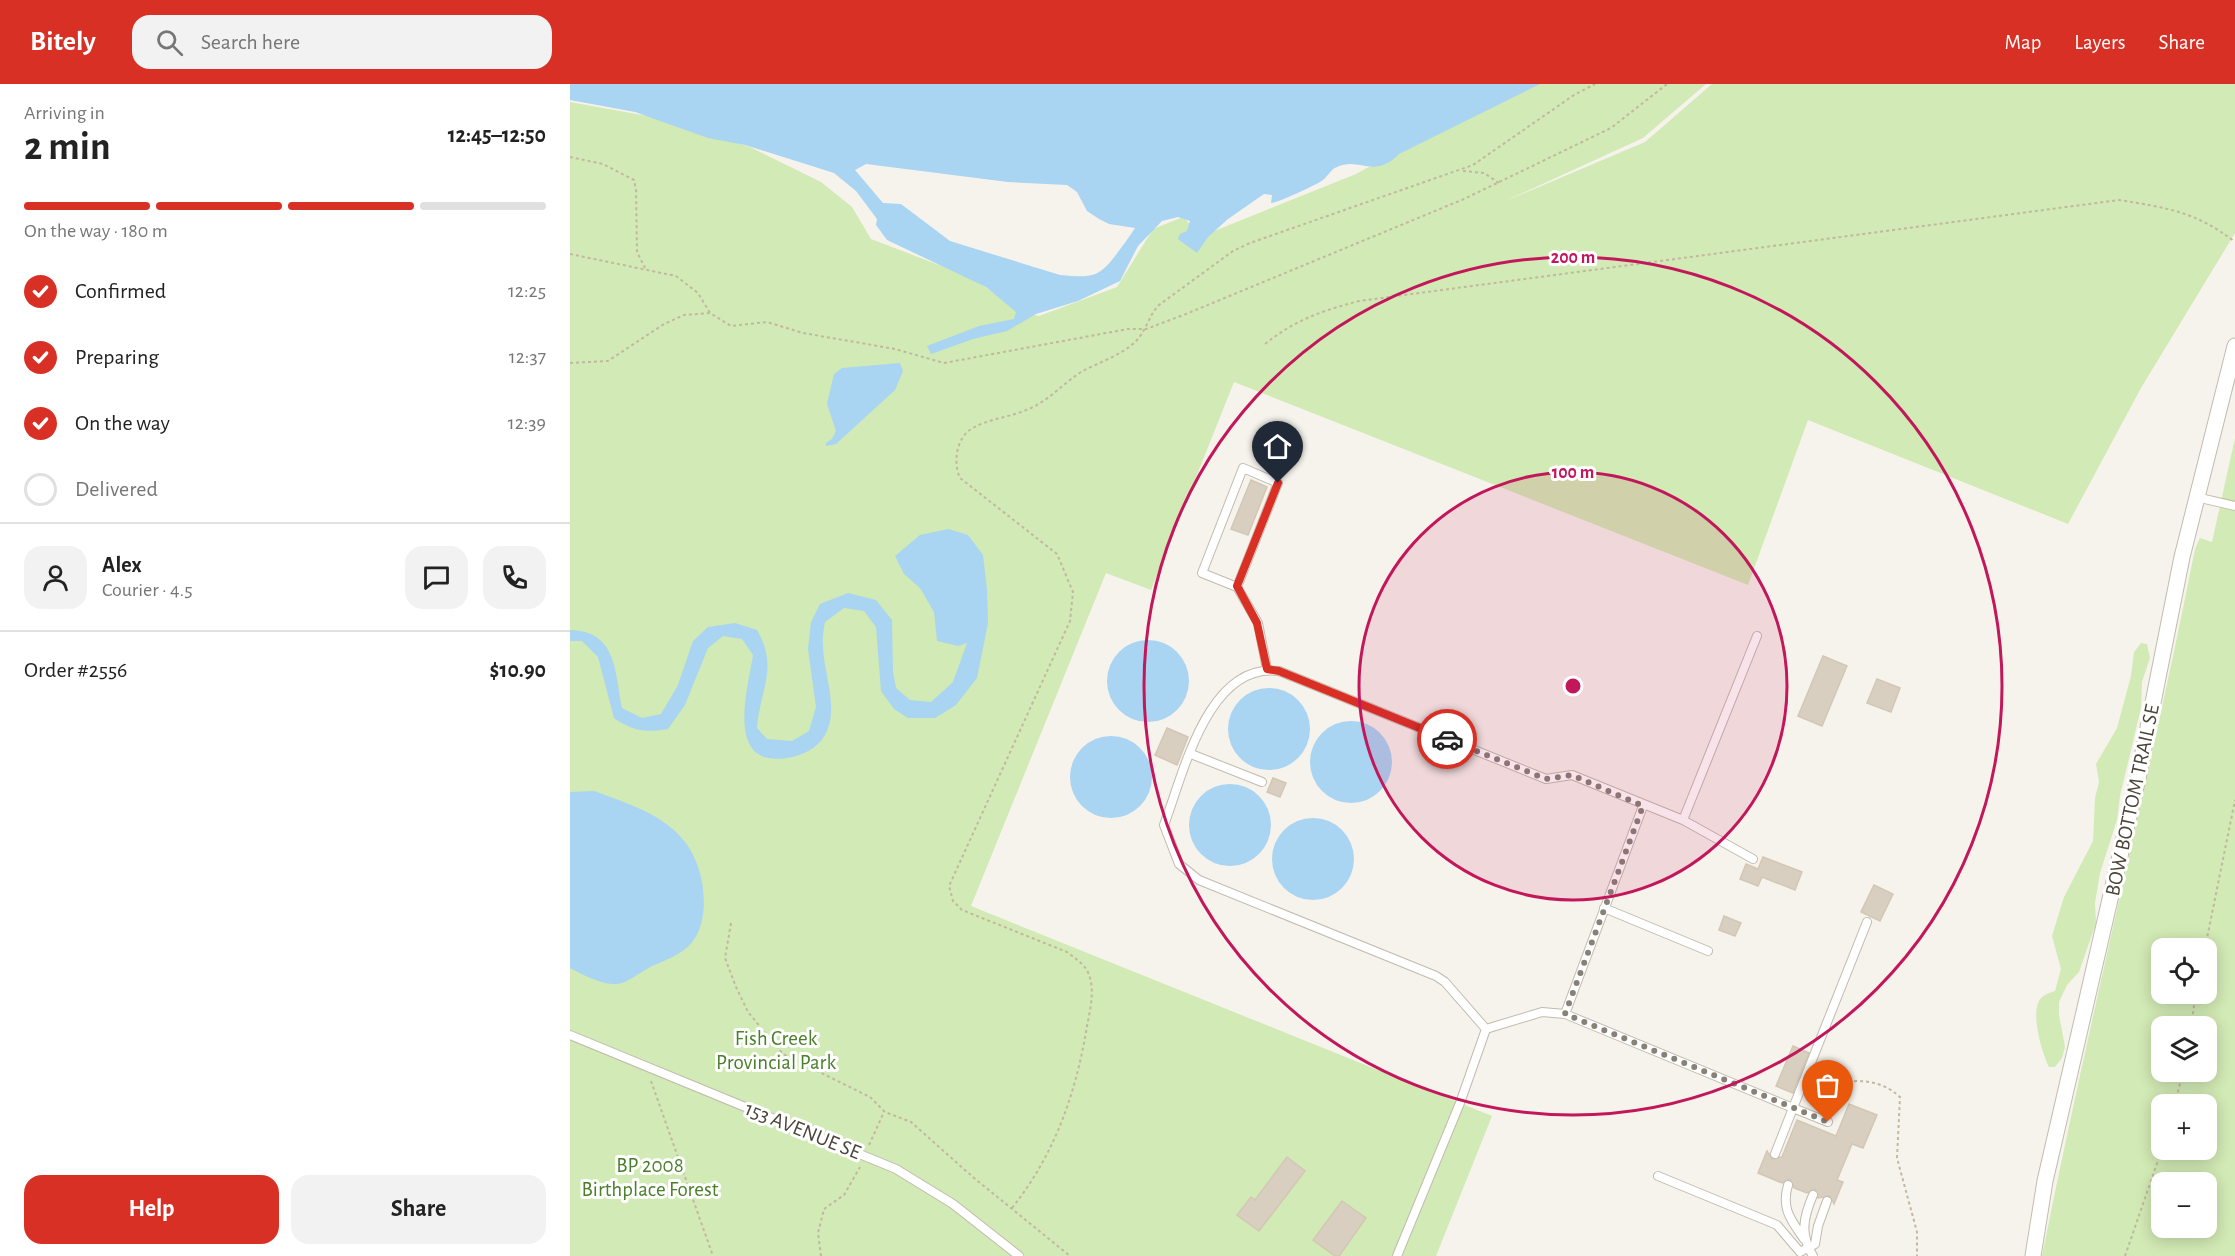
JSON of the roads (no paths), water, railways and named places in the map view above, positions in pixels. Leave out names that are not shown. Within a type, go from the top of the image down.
[{"type":"street","name":"BOW BOTTOM TRAIL SE","points":[[2033,1256],[2045,1180],[2138,778],[2196,497],[2215,431],[2235,345]]},
{"type":"lane","points":[[1237,586],[1278,483],[1243,468],[1202,573],[1237,586],[1257,623],[1267,669]]},
{"type":"lane","points":[[2196,497],[2235,506]]},
{"type":"lane","points":[[1683,820],[1757,636]]},
{"type":"lane","points":[[1486,1029],[1445,982],[1436,976],[1199,880],[1179,864],[1164,825],[1211,707],[1222,693],[1244,677],[1267,669],[1279,671],[1546,779],[1572,775],[1643,806],[1683,820],[1753,859]]},
{"type":"lane","points":[[1191,754],[1262,782]]},
{"type":"lane","points":[[1565,1014],[1643,806]]},
{"type":"lane","points":[[1604,908],[1708,951]]},
{"type":"lane","points":[[1774,1154],[1867,922]]},
{"type":"lane","points":[[1486,1029],[1542,1012],[1565,1014],[1828,1122]]},
{"type":"lane","points":[[1397,1256],[1460,1103],[1486,1029]]},
{"type":"lane","name":"153 AVENUE SE","points":[[570,1035],[896,1169],[953,1204],[1019,1256]]},
{"type":"lane","points":[[1658,1176],[1777,1225],[1800,1252],[1815,1244],[1818,1226],[1827,1201]]},
{"type":"lane","points":[[1788,1185],[1784,1197],[1786,1212],[1813,1256]]},
{"type":"lane","points":[[1804,1239],[1804,1215],[1813,1195]]},
{"type":"water","points":[[570,84],[1540,84],[1399,154],[1390,162],[1374,167],[1345,164],[1333,169],[1319,182],[1276,202],[1271,203],[1272,195],[1264,194],[1228,219],[1208,237],[1197,253],[1178,239],[1180,234],[1187,231],[1190,221],[1178,217],[1162,221],[1138,246],[1120,281],[1078,301],[1036,314],[1007,331],[973,339],[931,354],[927,346],[979,326],[1014,319],[1016,312],[986,287],[887,240],[876,225],[877,219],[856,191],[834,173],[745,145],[708,138],[635,112],[570,100]],"holes":[[[866,164],[1008,182],[1067,185],[1077,192],[1087,211],[1099,219],[1109,224],[1135,228],[1111,261],[1100,271],[1088,276],[1060,275],[950,241],[901,204],[883,203],[855,170]]]},
{"type":"water","points":[[900,363],[903,371],[895,390],[836,444],[826,446],[836,431],[827,404],[834,374],[842,368]]},
{"type":"water","points":[[948,529],[968,535],[983,555],[988,623],[977,678],[956,705],[935,718],[908,718],[894,709],[881,691],[876,627],[864,611],[844,608],[825,622],[824,656],[831,702],[829,725],[822,740],[813,748],[798,756],[787,758],[767,758],[754,751],[747,739],[744,723],[745,705],[753,655],[742,639],[723,636],[708,648],[685,705],[668,729],[653,731],[627,726],[614,718],[598,657],[582,641],[570,641],[570,630],[585,632],[597,638],[605,646],[615,668],[622,708],[642,718],[661,714],[678,685],[693,641],[708,627],[735,623],[757,630],[767,656],[767,667],[757,728],[767,739],[792,741],[809,731],[816,707],[808,649],[811,622],[820,604],[848,593],[876,600],[892,620],[893,672],[896,688],[910,700],[931,702],[953,682],[967,643],[958,646],[937,641],[934,612],[920,588],[904,574],[895,556],[920,535]]},
{"type":"water","points":[[1148,640],[1164,643],[1177,652],[1186,665],[1189,681],[1186,697],[1177,710],[1164,719],[1148,722],[1132,719],[1119,710],[1110,697],[1107,681],[1110,665],[1119,652],[1132,643]]},
{"type":"water","points":[[1269,688],[1285,691],[1298,700],[1307,713],[1310,729],[1307,745],[1298,758],[1285,767],[1269,770],[1253,767],[1240,758],[1231,745],[1228,729],[1231,713],[1240,700],[1253,691]]},
{"type":"water","points":[[1351,721],[1367,724],[1380,733],[1389,746],[1392,762],[1389,778],[1380,791],[1367,800],[1351,803],[1335,800],[1322,791],[1313,778],[1310,762],[1313,746],[1322,733],[1335,724]]},
{"type":"water","points":[[1111,736],[1127,739],[1140,748],[1149,761],[1152,777],[1149,793],[1140,806],[1127,815],[1111,818],[1095,815],[1082,806],[1073,793],[1070,777],[1073,761],[1082,748],[1095,739]]},
{"type":"water","points":[[1230,784],[1246,787],[1259,796],[1268,809],[1271,825],[1268,841],[1259,854],[1246,863],[1230,866],[1214,863],[1201,854],[1192,841],[1189,825],[1192,809],[1201,796],[1214,787]]},
{"type":"water","points":[[594,791],[644,810],[676,832],[692,852],[701,877],[703,891],[704,905],[699,930],[689,946],[673,957],[617,984],[599,981],[570,968],[570,792]]},
{"type":"water","points":[[1313,818],[1329,821],[1342,830],[1351,843],[1354,859],[1351,875],[1342,888],[1329,897],[1313,900],[1297,897],[1284,888],[1275,875],[1272,859],[1275,843],[1284,830],[1297,821]]},
{"type":"park label","name":"Fish Creek Provincial Park","points":[[776,1050]]},
{"type":"park label","name":"BP 2008 Birthplace Forest","points":[[650,1177]]}]
